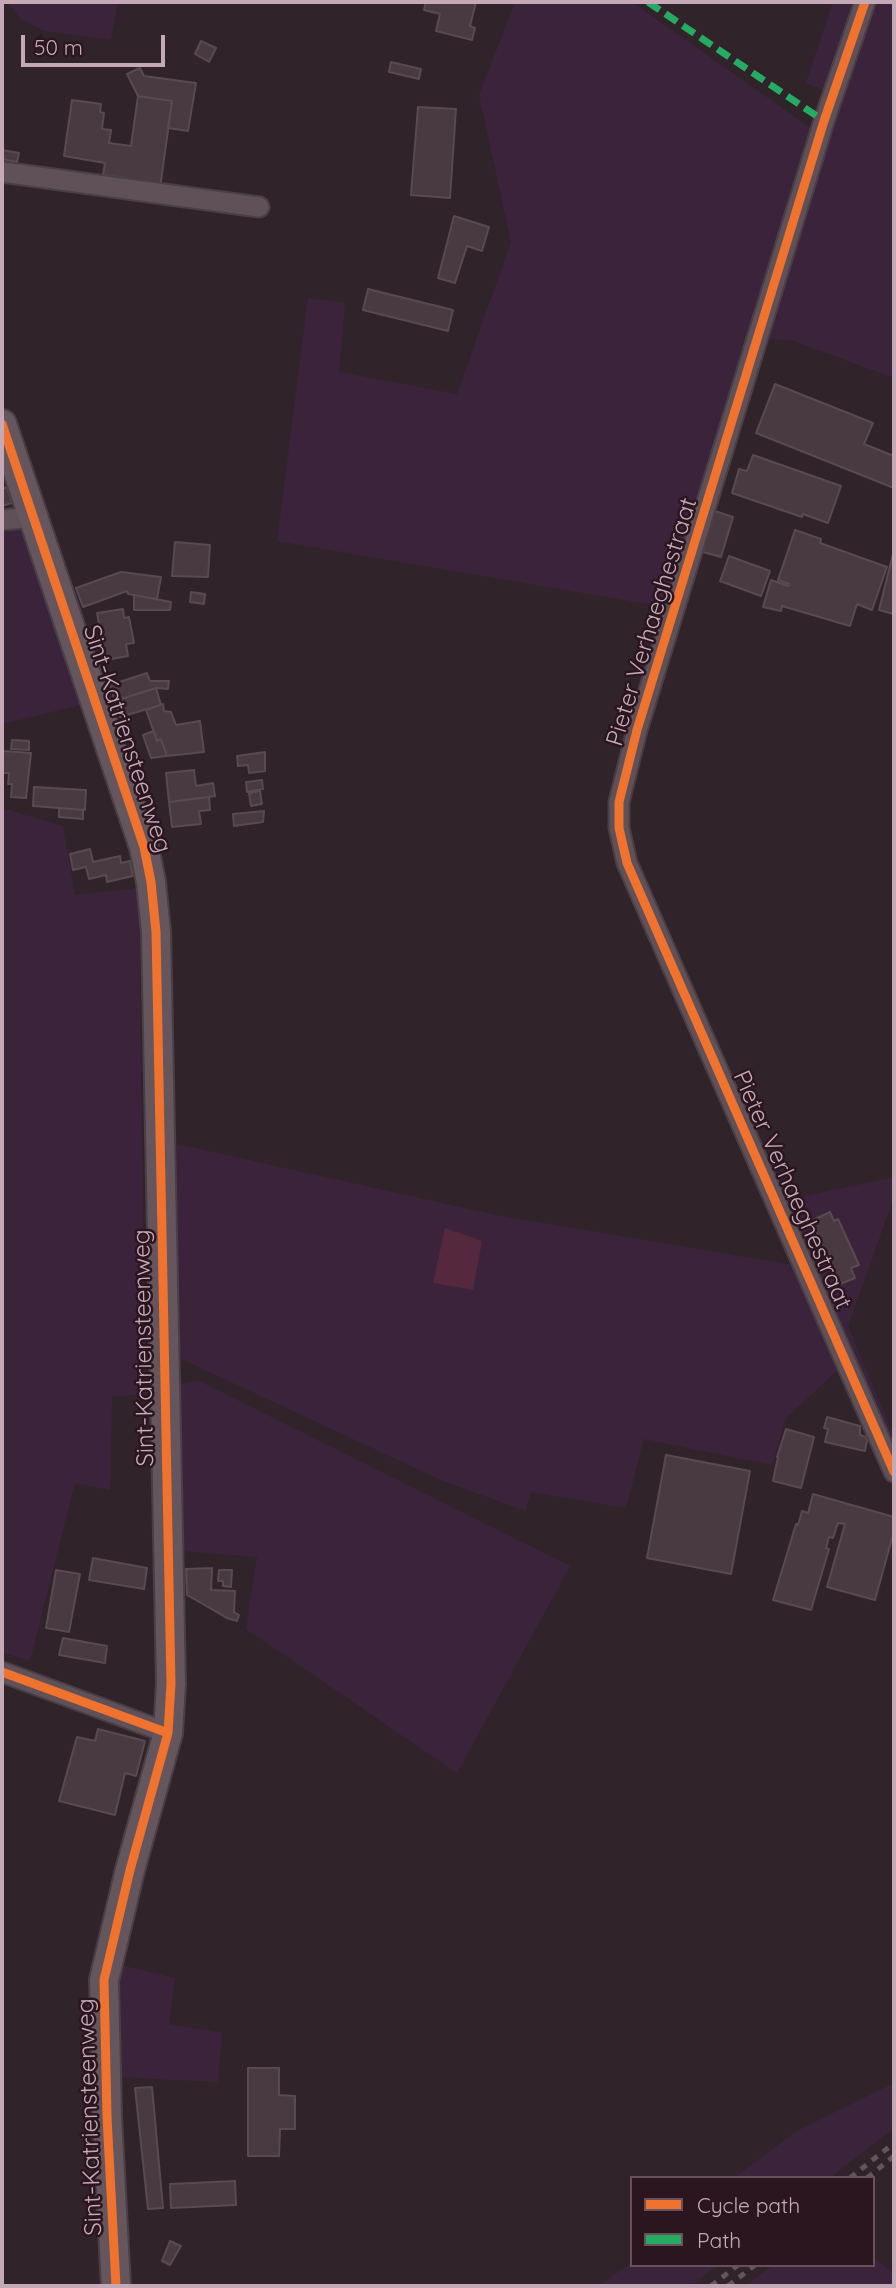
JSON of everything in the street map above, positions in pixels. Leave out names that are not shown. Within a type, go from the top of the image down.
[{"type":"street","name":"Pieter Verhaeghestraat","points":[[865,2],[824,121],[637,730],[619,802],[619,828],[627,863],[894,1472]]},
{"type":"street","points":[[2,172],[259,207]]},
{"type":"street","name":"Sint-Katriensteenweg","points":[[2,424],[144,847],[151,882],[156,945],[171,1684],[168,1733],[130,1870],[104,1980],[107,2117],[116,2286]]},
{"type":"street","points":[[2,520],[33,517]]},
{"type":"street","points":[[2,1672],[168,1733]]},
{"type":"shaded area","points":[[7,2],[118,2],[111,40],[45,31],[22,20]]},
{"type":"shaded area","points":[[515,2],[632,2],[815,131],[671,608],[277,541],[308,298],[345,303],[339,372],[457,394],[511,242],[479,95]]},
{"type":"shaded area","points":[[833,2],[859,2],[830,93],[806,83]]},
{"type":"shaded area","points":[[871,2],[894,2],[894,378],[794,341],[763,338]]},
{"type":"shaded area","points":[[2,528],[22,528],[80,705],[2,724]]},
{"type":"shaded area","points":[[2,808],[63,826],[75,895],[139,888],[145,1395],[112,1396],[110,1490],[75,1483],[30,1661],[2,1652]]},
{"type":"shaded area","points":[[177,1144],[496,1215],[792,1265],[841,1367],[786,1418],[772,1465],[644,1439],[626,1508],[531,1492],[526,1511],[443,1481],[177,1357]]},
{"type":"shaded area","points":[[894,1177],[894,1197],[848,1326],[894,1436],[894,1457],[838,1330],[787,1200]]},
{"type":"shaded area","points":[[445,1228],[482,1241],[473,1290],[433,1283]]},
{"type":"shaded area","points":[[199,1381],[570,1566],[457,1773],[246,1629],[257,1557],[182,1551],[177,1384]]},
{"type":"shaded area","points":[[121,1965],[175,1978],[169,2024],[222,2033],[218,2082],[117,2077],[117,2005]]},
{"type":"shaded area","points":[[894,2083],[894,2128],[833,2176],[737,2176],[795,2132]]},
{"type":"shaded area","points":[[875,2259],[894,2274],[894,2286],[746,2286],[770,2267],[875,2267]]},
{"type":"shaded area","points":[[630,2263],[630,2267],[715,2267],[691,2286],[599,2286]]},
{"type":"building","points":[[426,2],[476,2],[470,26],[475,28],[472,40],[436,31],[440,14],[424,10]]},
{"type":"building","points":[[201,41],[216,48],[209,62],[195,54]]},
{"type":"building","points":[[391,62],[421,69],[419,79],[389,72]]},
{"type":"building","points":[[140,68],[144,76],[196,83],[188,131],[168,128],[172,101],[138,96],[127,74]]},
{"type":"building","points":[[138,96],[172,101],[160,188],[126,183],[127,178],[103,175],[105,163],[64,156],[72,100],[101,104],[100,112],[104,113],[102,129],[111,130],[109,143],[131,146]]},
{"type":"building","points":[[418,107],[456,109],[450,198],[411,195]]},
{"type":"building","points":[[2,150],[19,153],[17,162],[2,159]]},
{"type":"building","points":[[454,216],[489,227],[482,251],[467,246],[455,283],[438,278]]},
{"type":"building","points":[[368,289],[453,310],[448,331],[363,310]]},
{"type":"building","points":[[775,384],[873,423],[864,444],[894,456],[894,488],[756,433]]},
{"type":"building","points":[[753,455],[841,486],[828,523],[732,493],[739,469],[747,471]]},
{"type":"building","points":[[7,487],[12,503],[2,506],[2,489]]},
{"type":"building","points":[[715,511],[733,517],[721,557],[703,552]]},
{"type":"building","points":[[795,530],[821,539],[820,543],[887,567],[872,610],[857,604],[850,626],[782,606],[781,611],[763,607],[771,580],[788,586],[789,584],[778,580]]},
{"type":"building","points":[[175,542],[210,545],[208,577],[172,576]]},
{"type":"building","points":[[894,550],[894,614],[879,610]]},
{"type":"building","points":[[729,556],[770,571],[761,596],[720,581]]},
{"type":"building","points":[[121,572],[161,577],[157,599],[128,594],[127,591],[83,607],[76,588]]},
{"type":"building","points":[[191,592],[205,594],[204,604],[190,602]]},
{"type":"building","points":[[134,595],[171,602],[170,610],[134,610]]},
{"type":"building","points":[[123,609],[124,618],[129,617],[134,643],[126,644],[128,656],[106,660],[97,613]]},
{"type":"building","points":[[147,673],[150,681],[169,681],[168,689],[156,688],[115,701],[110,685]]},
{"type":"building","points":[[156,688],[161,705],[120,717],[115,701]]},
{"type":"building","points":[[163,704],[164,711],[171,712],[176,725],[200,721],[204,752],[167,756],[161,739],[157,741],[146,710]]},
{"type":"building","points":[[154,731],[157,741],[161,739],[167,756],[151,758],[143,735]]},
{"type":"building","points":[[12,740],[29,741],[29,750],[11,749]]},
{"type":"building","points":[[2,751],[31,753],[26,798],[11,797],[9,773],[2,773]]},
{"type":"building","points":[[265,752],[265,771],[249,773],[248,765],[238,766],[237,756]]},
{"type":"building","points":[[194,770],[196,786],[213,783],[215,796],[169,802],[166,773]]},
{"type":"building","points":[[262,780],[263,789],[247,792],[246,782]]},
{"type":"building","points":[[34,787],[86,790],[85,810],[33,806]]},
{"type":"building","points":[[260,791],[262,804],[251,806],[249,793]]},
{"type":"building","points":[[209,797],[210,810],[199,811],[201,824],[172,827],[169,802]]},
{"type":"building","points":[[59,808],[83,810],[83,819],[59,817]]},
{"type":"building","points":[[264,811],[263,822],[234,826],[233,814]]},
{"type":"building","points":[[90,849],[93,862],[120,856],[121,863],[130,861],[133,876],[107,882],[106,875],[89,879],[86,867],[73,870],[70,854]]},
{"type":"building","points":[[830,1212],[834,1221],[838,1219],[859,1265],[851,1268],[855,1278],[840,1284],[811,1221]]},
{"type":"building","points":[[827,1417],[860,1426],[860,1435],[867,1440],[865,1451],[825,1442],[828,1429],[824,1428]]},
{"type":"building","points":[[786,1429],[814,1437],[801,1488],[773,1481]]},
{"type":"building","points":[[666,1455],[750,1471],[731,1574],[647,1558]]},
{"type":"building","points":[[813,1494],[894,1517],[894,1531],[875,1600],[827,1587],[845,1524],[838,1523],[833,1538],[829,1537],[826,1548],[829,1549],[811,1610],[773,1600],[796,1524],[798,1525],[802,1511],[808,1513]]},
{"type":"building","points":[[93,1558],[147,1568],[144,1589],[89,1580]]},
{"type":"building","points":[[212,1568],[211,1590],[235,1591],[234,1612],[239,1615],[237,1621],[187,1595],[186,1569]]},
{"type":"building","points":[[56,1570],[80,1574],[69,1632],[46,1628]]},
{"type":"building","points":[[219,1570],[232,1570],[231,1587],[223,1586],[223,1581],[218,1581]]},
{"type":"building","points":[[63,1638],[107,1646],[105,1663],[59,1655]]},
{"type":"building","points":[[98,1729],[145,1741],[136,1776],[125,1773],[115,1815],[59,1801],[77,1737],[95,1741]]},
{"type":"building","points":[[248,2068],[279,2068],[279,2095],[295,2096],[295,2129],[280,2129],[279,2156],[248,2156]]},
{"type":"building","points":[[152,2087],[163,2208],[148,2209],[135,2088]]},
{"type":"building","points":[[235,2181],[236,2205],[171,2208],[170,2184]]},
{"type":"building","points":[[170,2241],[181,2246],[170,2265],[162,2261]]},
{"type":"railway","points":[[853,2176],[894,2143]]},
{"type":"railway","points":[[869,2176],[894,2156]]},
{"type":"railway","points":[[711,2286],[735,2267]]},
{"type":"railway","points":[[728,2286],[752,2267]]},
{"type":"marked path","points":[[648,2],[824,121]]},
{"type":"cycle path","points":[[865,2],[824,121],[637,730],[619,802],[619,828],[627,863],[894,1472]]},
{"type":"cycle path","points":[[2,424],[144,847],[156,932],[171,1684],[168,1733],[130,1870],[104,1980],[107,2117],[116,2286]]},
{"type":"cycle path","points":[[2,1672],[168,1733]]}]
